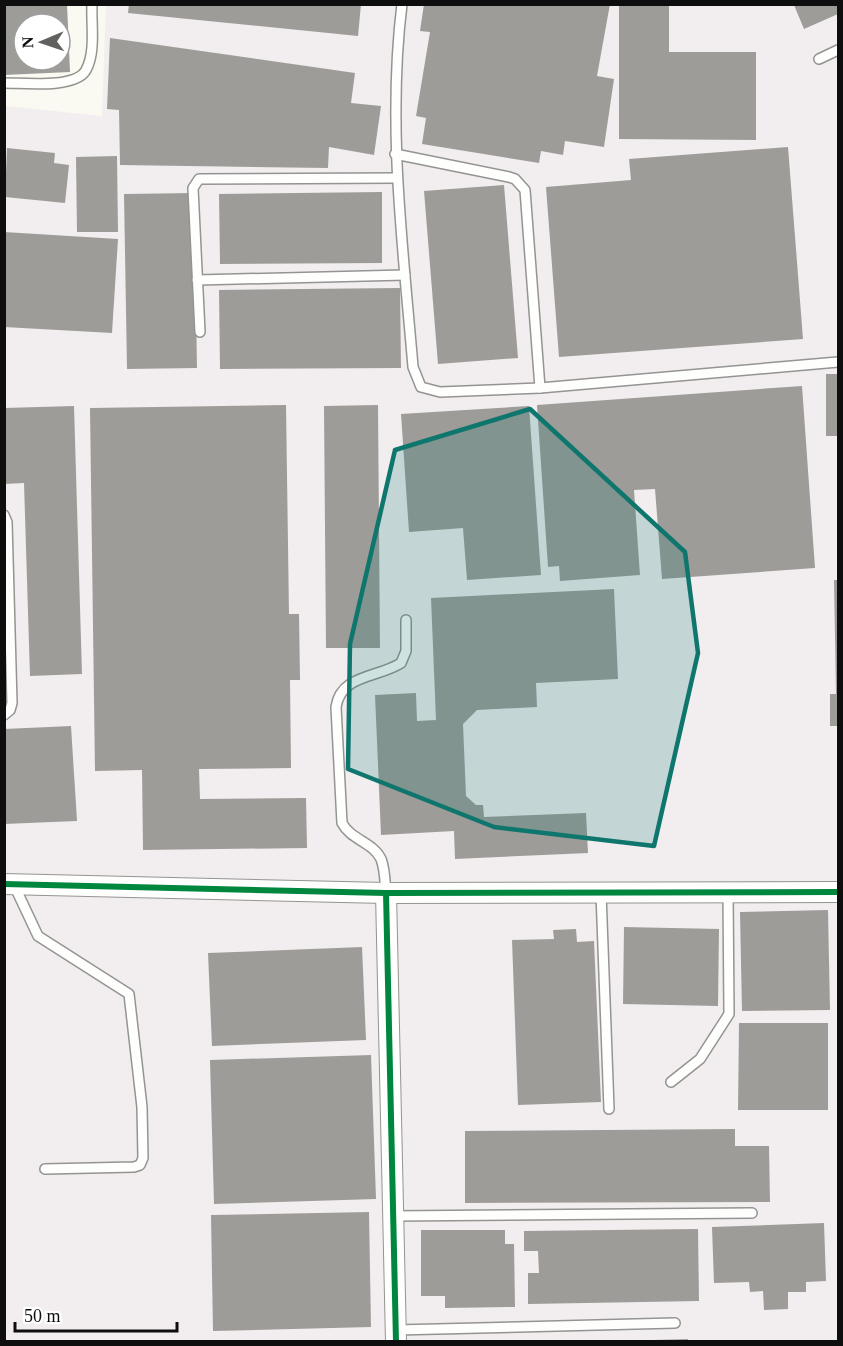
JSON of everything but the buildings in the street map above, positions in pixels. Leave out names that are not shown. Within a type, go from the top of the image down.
[{"type":"street","points":[[9,885],[386,893],[838,892]]},
{"type":"street","points":[[386,893],[396,1336]]},
{"type":"lane","points":[[4,83],[72,81],[85,72],[90,56],[92,4]]},
{"type":"lane","points":[[402,4],[398,37],[395,154],[413,368],[421,387],[440,392],[540,388],[838,362]]},
{"type":"lane","points":[[819,59],[838,50]]},
{"type":"lane","points":[[395,154],[508,177],[521,184],[525,190],[540,388]]},
{"type":"lane","points":[[200,332],[193,188],[200,179],[397,178]]},
{"type":"lane","points":[[197,280],[405,275]]},
{"type":"lane","points":[[4,515],[7,522],[12,703],[10,710],[4,715]]},
{"type":"lane","points":[[386,893],[381,859],[371,848],[346,831],[342,823],[336,707],[338,696],[344,687],[401,663],[406,651],[406,620]]},
{"type":"lane","points":[[9,885],[38,936],[129,994],[142,1107],[143,1158],[140,1165],[45,1169]]},
{"type":"lane","points":[[671,1082],[700,1059],[729,1014],[728,892]]},
{"type":"lane","points":[[601,893],[609,1109]]},
{"type":"lane","points":[[393,1216],[752,1213]]},
{"type":"lane","points":[[396,1336],[675,1323]]},
{"type":"highlighted area","points":[[530,409],[685,552],[698,653],[654,846],[494,827],[348,769],[350,644],[395,450]]},
{"type":"shaded area","points":[[106,5],[838,5],[838,1341],[5,1342],[5,106],[102,116]]},
{"type":"cycle path","points":[[4,884],[386,893],[838,892]]},
{"type":"cycle path","points":[[386,893],[396,1342]]}]
